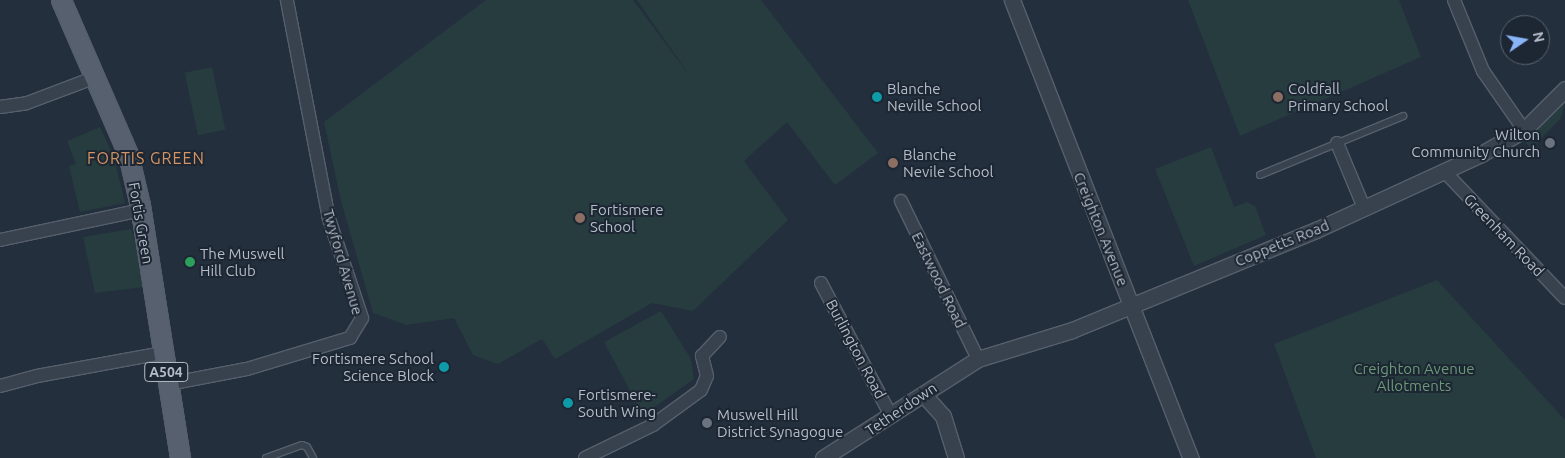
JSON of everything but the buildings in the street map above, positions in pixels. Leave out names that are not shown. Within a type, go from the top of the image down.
[{"type":"main road","name":"Fortis Green","points":[[61,0],[118,126],[141,210],[180,458]]},
{"type":"street","name":"Twyford Avenue","points":[[168,384],[247,369],[350,338],[362,318],[329,219],[287,0]]},
{"type":"street","name":"Creighton Avenue","points":[[1012,0],[1191,458]]},
{"type":"street","points":[[1454,0],[1484,71],[1524,130]]},
{"type":"street","points":[[0,107],[27,103],[96,77]]},
{"type":"street","name":"Coppetts Road","points":[[978,358],[1072,330],[1364,208],[1444,171],[1524,130],[1565,89]]},
{"type":"street","points":[[1337,143],[1364,208]]},
{"type":"street","name":"Greenham Road","points":[[1444,171],[1565,298]]},
{"type":"street","name":"Eastwood Road","points":[[901,201],[978,358]]},
{"type":"street","points":[[0,240],[141,210]]},
{"type":"street","name":"Burlington Road","points":[[821,283],[891,416]]},
{"type":"street","points":[[585,458],[653,425],[701,390],[707,376],[702,356],[720,337]]},
{"type":"street","points":[[0,386],[37,376],[162,353]]},
{"type":"street","name":"Tetherdown","points":[[823,458],[924,395],[954,371],[978,358]]},
{"type":"street","points":[[924,395],[943,416],[956,458]]},
{"type":"lane","points":[[1260,175],[1403,116]]},
{"type":"lane","points":[[266,458],[302,445],[307,447],[313,458]]},
{"type":"green space","name":"Fortismere School","points":[[486,0],[633,0],[692,79],[637,0],[761,0],[878,153],[835,185],[787,122],[744,161],[788,220],[693,311],[652,303],[555,359],[542,339],[498,364],[473,355],[454,318],[406,325],[373,313],[341,201],[324,122]]},
{"type":"green space","name":"Coldfall Primary School","points":[[1188,0],[1399,0],[1421,57],[1240,136]]},
{"type":"green space","points":[[212,67],[225,130],[198,135],[185,73]]},
{"type":"green space","points":[[1565,102],[1561,118],[1531,149],[1524,140]]},
{"type":"green space","points":[[100,127],[114,157],[125,203],[80,212],[69,166],[76,164],[67,141]]},
{"type":"green space","points":[[1211,147],[1234,207],[1247,202],[1255,206],[1266,235],[1194,266],[1155,169]]},
{"type":"green space","points":[[131,229],[152,286],[95,293],[83,237]]},
{"type":"green space","name":"Creighton Avenue Allotments","points":[[1437,280],[1565,420],[1565,458],[1316,458],[1274,344]]},
{"type":"green space","points":[[661,311],[691,359],[694,379],[643,415],[604,342]]},
{"type":"place","name":"Blanche Neville School","points":[[877,97]]},
{"type":"place","name":"Coldfall Primary School","points":[[1278,97]]},
{"type":"place","name":"Wilton Community Church","points":[[1550,143]]},
{"type":"place","name":"Blanche Nevile School","points":[[893,163]]},
{"type":"place","name":"Fortismere School","points":[[580,218]]},
{"type":"place","name":"The Muswell Hill Club","points":[[190,262]]},
{"type":"place","name":"Fortismere School Science Block","points":[[444,367]]},
{"type":"place","name":"Fortismere- South Wing","points":[[568,403]]},
{"type":"place","name":"Muswell Hill District Synagogue","points":[[707,423]]},
{"type":"district","name":"FORTIS GREEN","points":[[146,158]]}]
